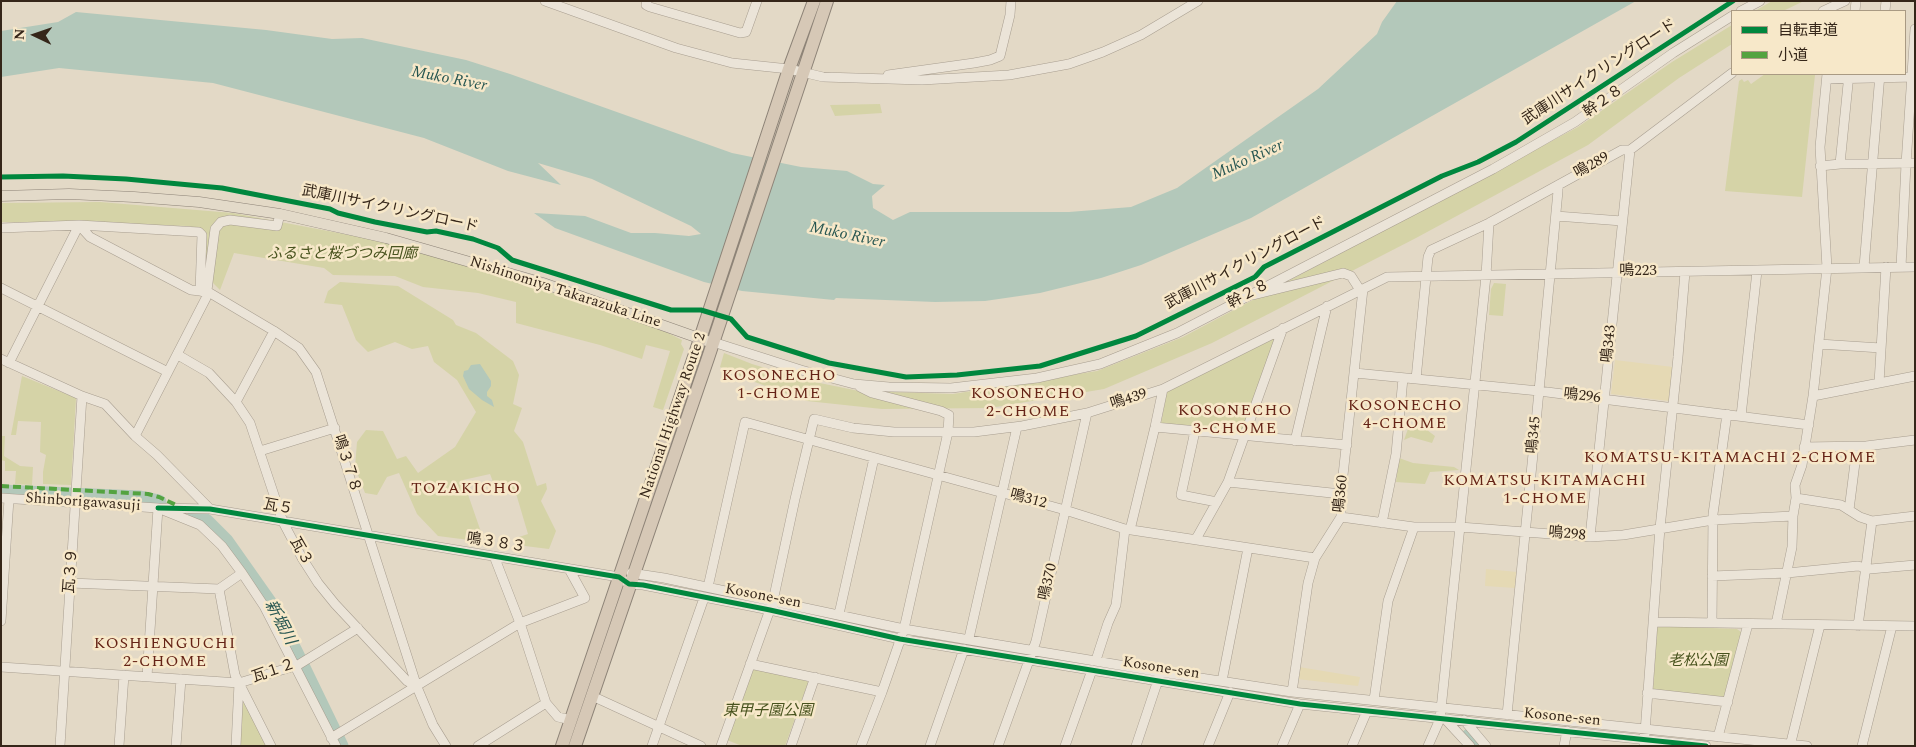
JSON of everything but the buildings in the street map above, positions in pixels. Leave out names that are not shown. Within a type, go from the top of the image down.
[{"type":"highway","name":"National Highway Route 2","points":[[707,340],[789,70],[814,1]]},
{"type":"highway","name":"National Highway Route 2","points":[[575,746],[627,578],[707,340],[827,1]]},
{"type":"highway","name":"National Highway Route 2","points":[[562,746],[627,578]]},
{"type":"main road","name":"Nishinomiya Takarazuka Line","points":[[1,196],[69,194],[134,196],[199,202],[280,214],[386,238],[543,283],[707,340]]},
{"type":"street","points":[[545,1],[676,48],[732,63],[789,70],[823,77],[936,80],[1009,75],[1069,64],[1103,52],[1141,35],[1198,1]]},
{"type":"street","points":[[636,1],[740,33],[746,32],[757,1]]},
{"type":"street","points":[[873,79],[891,74],[974,63],[1000,56],[1010,15],[1011,1]]},
{"type":"street","points":[[1743,10],[1760,1]]},
{"type":"street","points":[[1834,9],[1845,1]]},
{"type":"street","name":"幹２８","points":[[707,340],[801,370],[854,384],[888,388],[951,388],[1037,378],[1100,364],[1177,333],[1493,169],[1568,126],[1673,53],[1731,17]]},
{"type":"street","points":[[1901,267],[1910,163],[1915,29]]},
{"type":"street","name":"鳴289","points":[[1426,276],[1428,256],[1431,250],[1489,223],[1622,150],[1630,150],[1731,74]]},
{"type":"street","points":[[1776,624],[1792,547],[1796,485],[1802,465],[1809,425],[1827,268],[1820,147],[1827,76],[1914,77]]},
{"type":"street","points":[[1840,164],[1848,76]]},
{"type":"street","points":[[1864,267],[1880,76]]},
{"type":"street","name":"鳴343","points":[[1590,537],[1630,150]]},
{"type":"street","points":[[1820,166],[1910,163]]},
{"type":"street","name":"鳴345","points":[[1507,715],[1540,391],[1558,185]]},
{"type":"street","points":[[203,291],[215,229],[221,222],[230,220],[277,226],[280,214]]},
{"type":"street","points":[[1556,216],[1622,221]]},
{"type":"street","points":[[1428,746],[1443,719],[1445,708],[1460,527],[1486,276],[1489,223]]},
{"type":"street","points":[[79,225],[37,307],[5,361],[82,396],[105,404],[210,509]]},
{"type":"street","points":[[1,228],[79,225],[199,232],[202,236],[203,291],[206,298],[135,436]]},
{"type":"street","name":"鳴３７８","points":[[79,225],[90,237],[191,290],[203,291],[274,331],[299,348],[316,372],[417,687],[433,725],[446,746]]},
{"type":"street","points":[[1879,383],[1886,267]]},
{"type":"street","name":"鳴223","points":[[1362,289],[1388,277],[1915,267]]},
{"type":"street","points":[[1741,416],[1757,270]]},
{"type":"street","points":[[1644,742],[1660,528],[1685,272]]},
{"type":"street","points":[[1248,295],[1257,296],[1343,273],[1351,276],[1362,289]]},
{"type":"street","points":[[1416,379],[1426,276]]},
{"type":"street","points":[[1,288],[168,372]]},
{"type":"street","name":"鳴439","points":[[809,441],[814,419],[853,428],[894,432],[974,432],[1017,427],[1087,414],[1163,389],[1362,289]]},
{"type":"street","name":"鳴360","points":[[1292,692],[1308,583],[1315,558],[1341,517],[1341,494],[1355,373],[1362,289]]},
{"type":"street","points":[[1295,441],[1327,306]]},
{"type":"street","points":[[1196,539],[1228,482],[1246,437],[1283,328]]},
{"type":"street","points":[[236,402],[274,331]]},
{"type":"street","points":[[1819,344],[1881,348]]},
{"type":"street","name":"瓦３","points":[[178,355],[209,373],[236,402],[250,423],[283,522],[318,583],[335,604],[407,681],[417,687]]},
{"type":"street","name":"鳴296","points":[[1355,373],[1540,391],[1809,425]]},
{"type":"street","points":[[1813,396],[1915,376]]},
{"type":"street","points":[[1382,523],[1396,454],[1403,378]]},
{"type":"street","points":[[854,384],[872,393],[941,411],[949,415],[948,432],[939,476],[904,629],[861,746]]},
{"type":"street","points":[[1096,660],[1116,605],[1128,529],[1156,427],[1163,389]]},
{"type":"street","name":"瓦３９","points":[[60,746],[82,396]]},
{"type":"street","name":"鳴370","points":[[998,746],[1033,650],[1087,414]]},
{"type":"street","points":[[1712,623],[1711,523],[1727,414]]},
{"type":"street","name":"鳴312","points":[[708,587],[745,422],[1066,510],[1128,529],[1315,558]]},
{"type":"street","points":[[969,638],[1017,427]]},
{"type":"street","points":[[1156,427],[1347,446]]},
{"type":"street","points":[[260,451],[335,428]]},
{"type":"street","points":[[1195,431],[1181,495],[1217,502]]},
{"type":"street","points":[[1804,447],[1857,446],[1915,440]]},
{"type":"street","points":[[721,746],[773,601],[809,441]]},
{"type":"street","points":[[1849,510],[1857,446]]},
{"type":"street","points":[[839,614],[874,458]]},
{"type":"street","points":[[1228,482],[1341,494]]},
{"type":"street","name":"Shinborigawasuji","points":[[5,498],[76,497],[158,508],[200,525],[222,546],[242,573],[299,664],[335,739]]},
{"type":"street","points":[[1,621],[5,498]]},
{"type":"street","points":[[1796,498],[1841,505],[1860,517],[1872,521],[1915,516]]},
{"type":"street","points":[[148,677],[158,508]]},
{"type":"street","name":"瓦５","points":[[158,508],[210,509],[369,536]]},
{"type":"street","name":"鳴298","points":[[1341,517],[1414,527],[1460,527],[1590,537],[1624,535],[1660,528],[1793,516]]},
{"type":"street","points":[[1858,626],[1872,521]]},
{"type":"street","points":[[1374,700],[1388,601],[1414,527]]},
{"type":"street","name":"鳴３８３","points":[[369,536],[627,578]]},
{"type":"street","points":[[1222,681],[1248,548]]},
{"type":"street","points":[[494,556],[520,623],[546,703],[558,717],[571,720]]},
{"type":"street","points":[[1712,576],[1787,573],[1858,566],[1870,569],[1915,566]]},
{"type":"street","points":[[335,739],[520,623],[585,598],[569,569]]},
{"type":"street","points":[[70,583],[219,589],[242,573]]},
{"type":"street","name":"Kosone-sen","points":[[627,578],[708,587],[904,629],[969,638],[1161,672],[1292,692],[1807,746]]},
{"type":"street","name":"Kosone-sen","points":[[627,578],[704,598],[770,610],[900,639],[1300,704],[1567,731],[1644,742],[1706,746]]},
{"type":"street","points":[[219,589],[236,675],[271,746]]},
{"type":"street","points":[[652,746],[704,598]]},
{"type":"street","points":[[1653,622],[1915,626]]},
{"type":"street","points":[[1718,737],[1748,624]]},
{"type":"street","points":[[1790,745],[1820,625]]},
{"type":"street","points":[[1862,746],[1892,626]]},
{"type":"street","name":"瓦１２","points":[[1,667],[239,683],[299,664],[358,628]]},
{"type":"street","points":[[930,746],[964,649]]},
{"type":"street","points":[[750,664],[882,692]]},
{"type":"street","points":[[1065,746],[1092,670]]},
{"type":"street","points":[[1136,746],[1161,672]]},
{"type":"street","points":[[119,746],[124,675]]},
{"type":"street","points":[[791,746],[816,677]]},
{"type":"street","points":[[176,746],[180,679]]},
{"type":"street","points":[[236,746],[239,683]]},
{"type":"street","points":[[1208,746],[1230,692]]},
{"type":"street","points":[[1647,693],[1728,702]]},
{"type":"street","points":[[592,696],[701,746]]},
{"type":"street","points":[[478,746],[491,742],[546,703]]},
{"type":"street","points":[[1282,746],[1300,704]]},
{"type":"street","points":[[1445,708],[1466,722],[1486,746]]},
{"type":"street","points":[[1352,746],[1367,711]]},
{"type":"street","points":[[1443,719],[1470,746]]},
{"type":"street","points":[[1564,746],[1567,731]]},
{"type":"shaded area","points":[[1615,360],[1673,367],[1669,401],[1611,394]]},
{"type":"shaded area","points":[[1486,569],[1517,572],[1515,588],[1485,586]]},
{"type":"shaded area","points":[[1299,667],[1360,677],[1358,686],[1297,679]]},
{"type":"green space","points":[[1772,1],[1804,1],[1785,10],[1757,10]]},
{"type":"green space","points":[[1731,26],[1731,45],[1679,78],[1588,145],[1416,238],[1212,343],[1104,389],[990,408],[882,409],[807,401],[720,367],[724,353],[752,364],[805,380],[859,391],[953,394],[1097,371],[1183,337],[1578,127],[1672,62]]},
{"type":"green space","points":[[1764,75],[1815,75],[1802,197],[1725,191],[1739,81],[1742,79],[1744,82],[1748,80],[1751,84]]},
{"type":"green space","points":[[880,104],[882,113],[835,116],[830,105]]},
{"type":"green space","name":"ふるさと桜づつみ回廊","points":[[100,202],[233,213],[381,241],[521,282],[666,332],[682,340],[681,344],[684,349],[663,410],[653,407],[670,351],[646,345],[642,359],[600,345],[516,323],[516,302],[478,293],[423,287],[395,276],[333,275],[324,268],[234,253],[220,290],[204,274],[207,234],[189,226],[1,222],[1,203]]},
{"type":"green space","points":[[340,282],[398,286],[453,320],[456,325],[476,333],[513,361],[519,375],[513,404],[522,408],[514,431],[523,442],[537,486],[546,483],[547,489],[541,501],[556,531],[549,549],[525,546],[519,537],[528,534],[515,490],[497,492],[490,474],[463,480],[481,532],[469,540],[438,536],[417,514],[399,473],[387,477],[377,495],[365,493],[355,467],[357,442],[366,430],[383,431],[397,459],[406,456],[418,473],[455,447],[476,412],[457,380],[434,362],[428,346],[412,349],[395,342],[368,352],[356,340],[342,305],[324,303],[328,291]]},
{"type":"green space","points":[[1494,283],[1506,284],[1503,316],[1489,315],[1491,289]]},
{"type":"green space","points":[[1273,337],[1276,339],[1245,427],[1240,431],[1161,424],[1167,390]]},
{"type":"green space","points":[[22,376],[76,398],[71,485],[43,484],[46,455],[40,452],[41,422],[18,421],[16,435],[11,435]]},
{"type":"green space","points":[[1409,426],[1423,427],[1435,436],[1432,443],[1411,437],[1404,440]]},
{"type":"green space","points":[[1,436],[5,436],[4,456],[20,466],[33,467],[32,485],[15,484],[16,471],[5,471],[5,461],[1,460]]},
{"type":"green space","points":[[1399,458],[1413,463],[1454,467],[1459,470],[1430,472],[1425,484],[1396,482]]},
{"type":"green space","name":"老松公園","points":[[1660,626],[1737,629],[1741,632],[1725,698],[1653,691],[1657,628]]},
{"type":"green space","name":"東甲子園公園","points":[[755,668],[806,679],[808,683],[785,746],[742,746],[727,740]]},
{"type":"green space","points":[[246,702],[267,746],[239,746],[242,703]]},
{"type":"water","name":"Muko River","points":[[1397,1],[1636,1],[1251,218],[1141,265],[1101,278],[1040,293],[985,301],[935,302],[836,298],[834,300],[742,291],[704,282],[555,228],[534,213],[585,216],[631,233],[689,236],[701,234],[691,226],[592,179],[538,163],[561,185],[508,171],[424,138],[213,83],[59,68],[1,77],[1,31],[58,22],[76,12],[266,30],[332,39],[362,38],[466,60],[732,153],[801,167],[847,171],[873,184],[885,185],[872,196],[873,208],[893,220],[910,212],[1069,212],[1131,207],[1177,188],[1318,89],[1377,34],[1382,22]]},
{"type":"water","points":[[480,364],[491,381],[487,396],[492,400],[494,407],[469,389],[463,376],[464,371],[468,370],[471,365]]},
{"type":"waterway","name":"新堀川","points":[[1,492],[140,498],[159,502]]},
{"type":"waterway","name":"新堀川","points":[[195,516],[206,521],[226,541],[269,602],[341,746]]},
{"type":"waterway","points":[[1469,736],[1478,746]]},
{"type":"marked path","points":[[1,486],[148,494],[176,505]]},
{"type":"cycle path","name":"武庫川サイクリングロード","points":[[1,177],[63,176],[126,179],[222,188],[330,209],[338,213],[375,222],[427,232],[436,231],[473,239],[498,248],[512,260],[671,310],[701,310],[731,319],[747,337],[829,363],[906,377],[957,375],[1040,366],[1136,336],[1255,277],[1264,267],[1442,176],[1478,162],[1516,142],[1733,1]]},
{"type":"cycle path","points":[[158,508],[210,509],[619,577],[629,584],[643,585],[770,610],[900,639],[1300,704],[1706,746]]},
{"type":"district","name":"KOSONECHO 1-CHOME","points":[[779,386]]},
{"type":"district","name":"KOSONECHO 2-CHOME","points":[[1028,404]]},
{"type":"district","name":"KOSONECHO 4-CHOME","points":[[1405,416]]},
{"type":"district","name":"KOSONECHO 3-CHOME","points":[[1235,421]]},
{"type":"district","name":"KOMATSU-KITAMACHI 2-CHOME","points":[[1730,459]]},
{"type":"district","name":"TOZAKICHO","points":[[466,490]]},
{"type":"district","name":"KOMATSU-KITAMACHI 1-CHOME","points":[[1545,491]]},
{"type":"district","name":"KOSHIENGUCHI 2-CHOME","points":[[165,654]]}]
